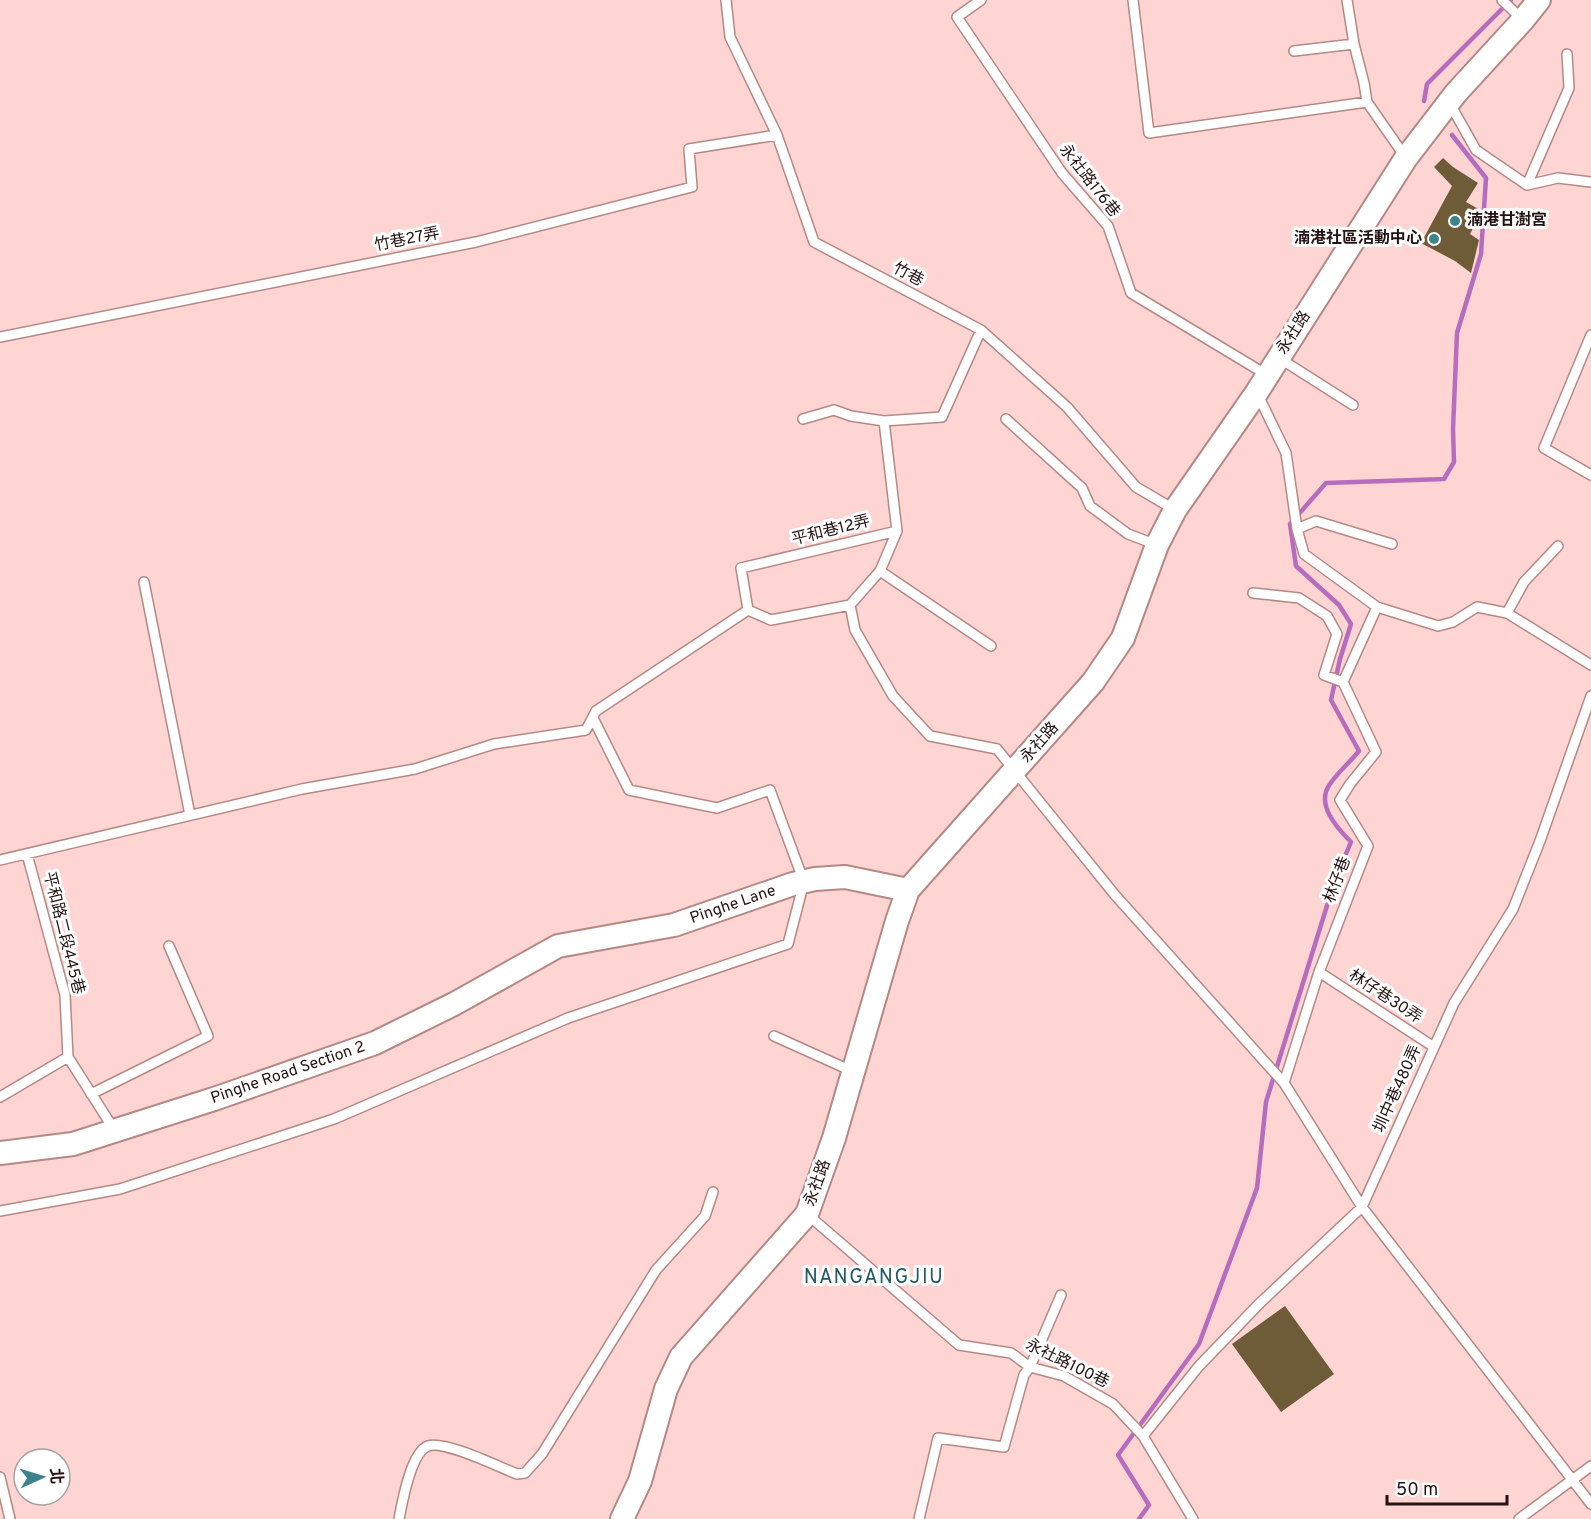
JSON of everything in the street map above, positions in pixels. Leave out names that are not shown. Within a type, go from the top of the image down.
[{"type":"street","name":"永社路","points":[[622,1519],[640,1481],[666,1389],[681,1357],[807,1214],[834,1138],[908,890],[1093,682],[1123,638],[1157,545],[1175,510],[1267,375],[1406,158],[1449,102],[1539,0]]},
{"type":"street","name":"Pinghe Lane","points":[[558,946],[674,925],[804,882],[845,877],[908,890]]},
{"type":"street","name":"Pinghe Road Section 2","points":[[0,1153],[73,1144],[375,1043],[454,1004],[558,946]]},
{"type":"lane","name":"竹巷","points":[[726,0],[730,37],[777,135],[814,242],[981,330],[1067,407],[1136,487],[1175,510]]},
{"type":"lane","name":"永社路176巷","points":[[981,0],[957,17],[1062,173],[1108,226],[1131,293],[1267,375]]},
{"type":"lane","points":[[1133,0],[1149,133],[1367,102]]},
{"type":"lane","points":[[1347,0],[1367,102],[1406,158]]},
{"type":"lane","points":[[1502,0],[1523,20]]},
{"type":"lane","points":[[1294,51],[1354,44]]},
{"type":"lane","points":[[1527,185],[1569,88],[1567,54]]},
{"type":"lane","points":[[1449,102],[1476,150],[1527,185],[1558,178],[1591,182]]},
{"type":"lane","name":"竹巷27弄","points":[[0,338],[476,242],[692,187],[688,149],[777,135]]},
{"type":"lane","points":[[803,419],[834,410],[851,416],[884,422],[942,417],[981,330]]},
{"type":"lane","points":[[1591,334],[1544,448],[1591,475]]},
{"type":"lane","points":[[1267,375],[1353,405]]},
{"type":"lane","points":[[1267,375],[1286,453],[1297,528],[1304,554],[1377,607],[1438,626],[1453,622],[1477,607],[1507,613],[1591,665]]},
{"type":"lane","points":[[1006,419],[1083,488],[1090,506],[1128,534],[1157,545]]},
{"type":"lane","points":[[0,860],[302,789],[415,769],[494,744],[586,730],[596,711],[748,610],[771,620],[850,605],[880,570],[897,531],[884,422]]},
{"type":"lane","points":[[1297,528],[1316,521],[1392,544]]},
{"type":"lane","name":"平和巷12弄","points":[[748,610],[741,568],[897,531]]},
{"type":"lane","points":[[1507,613],[1524,582],[1558,546]]},
{"type":"lane","points":[[880,570],[992,646]]},
{"type":"lane","points":[[144,582],[190,815]]},
{"type":"lane","points":[[1253,593],[1299,598],[1327,616],[1337,634],[1324,675],[1343,682],[1377,607]]},
{"type":"lane","points":[[850,605],[855,630],[893,696],[930,736],[997,749],[1115,895],[1284,1083],[1362,1206],[1591,1504]]},
{"type":"lane","name":"林仔巷","points":[[1284,1083],[1319,972],[1368,846],[1340,800],[1376,752],[1343,682]]},
{"type":"lane","name":"圳中巷480弄","points":[[1143,1436],[1199,1366],[1260,1303],[1362,1206],[1454,1003],[1513,909],[1540,841],[1591,696]]},
{"type":"lane","points":[[0,1211],[120,1189],[334,1119],[568,1018],[788,944],[804,882],[770,790],[717,808],[629,790],[593,718]]},
{"type":"lane","name":"平和路二段445巷","points":[[27,854],[65,995],[68,1057],[115,1131]]},
{"type":"lane","points":[[91,1094],[208,1036],[169,946]]},
{"type":"lane","name":"林仔巷30弄","points":[[1319,972],[1434,1047]]},
{"type":"lane","points":[[774,1036],[854,1072]]},
{"type":"lane","points":[[0,1097],[68,1057]]},
{"type":"lane","points":[[399,1519],[415,1461],[422,1450],[428,1446],[449,1447],[517,1474],[525,1473],[542,1454],[656,1270],[705,1216],[713,1192]]},
{"type":"lane","name":"永社路100巷","points":[[807,1214],[959,1345],[1011,1353],[1030,1367],[1064,1376],[1113,1404],[1143,1436],[1193,1519]]},
{"type":"lane","points":[[919,1519],[938,1438],[1004,1447],[1024,1375],[1030,1367],[1062,1294]]},
{"type":"lane","points":[[1519,1519],[1591,1466]]},
{"type":"lane","points":[[0,1476],[10,1519]]},
{"type":"building","name":"湳港甘澍宮","points":[[1443,158],[1478,183],[1466,202],[1482,211],[1470,234],[1479,240],[1471,273],[1455,261],[1421,243],[1452,186],[1434,167]]},
{"type":"building","points":[[1285,1306],[1334,1374],[1281,1412],[1232,1344]]},
{"type":"waterway","points":[[1424,101],[1427,84],[1511,0]]},
{"type":"waterway","points":[[1139,1519],[1149,1505],[1118,1455],[1199,1344],[1257,1188],[1266,1102],[1335,880],[1351,842],[1334,823],[1325,800],[1330,784],[1359,751],[1331,700],[1351,624],[1339,605],[1296,566],[1290,524],[1326,483],[1444,479],[1454,462],[1457,333],[1481,254],[1486,178],[1452,135]]},
{"type":"place","name":"湳港甘澍宮","points":[[1455,221]]},
{"type":"place","name":"湳港社區活動中心","points":[[1434,239]]},
{"type":"district","name":"NANGANGJIU","points":[[874,1278]]}]
